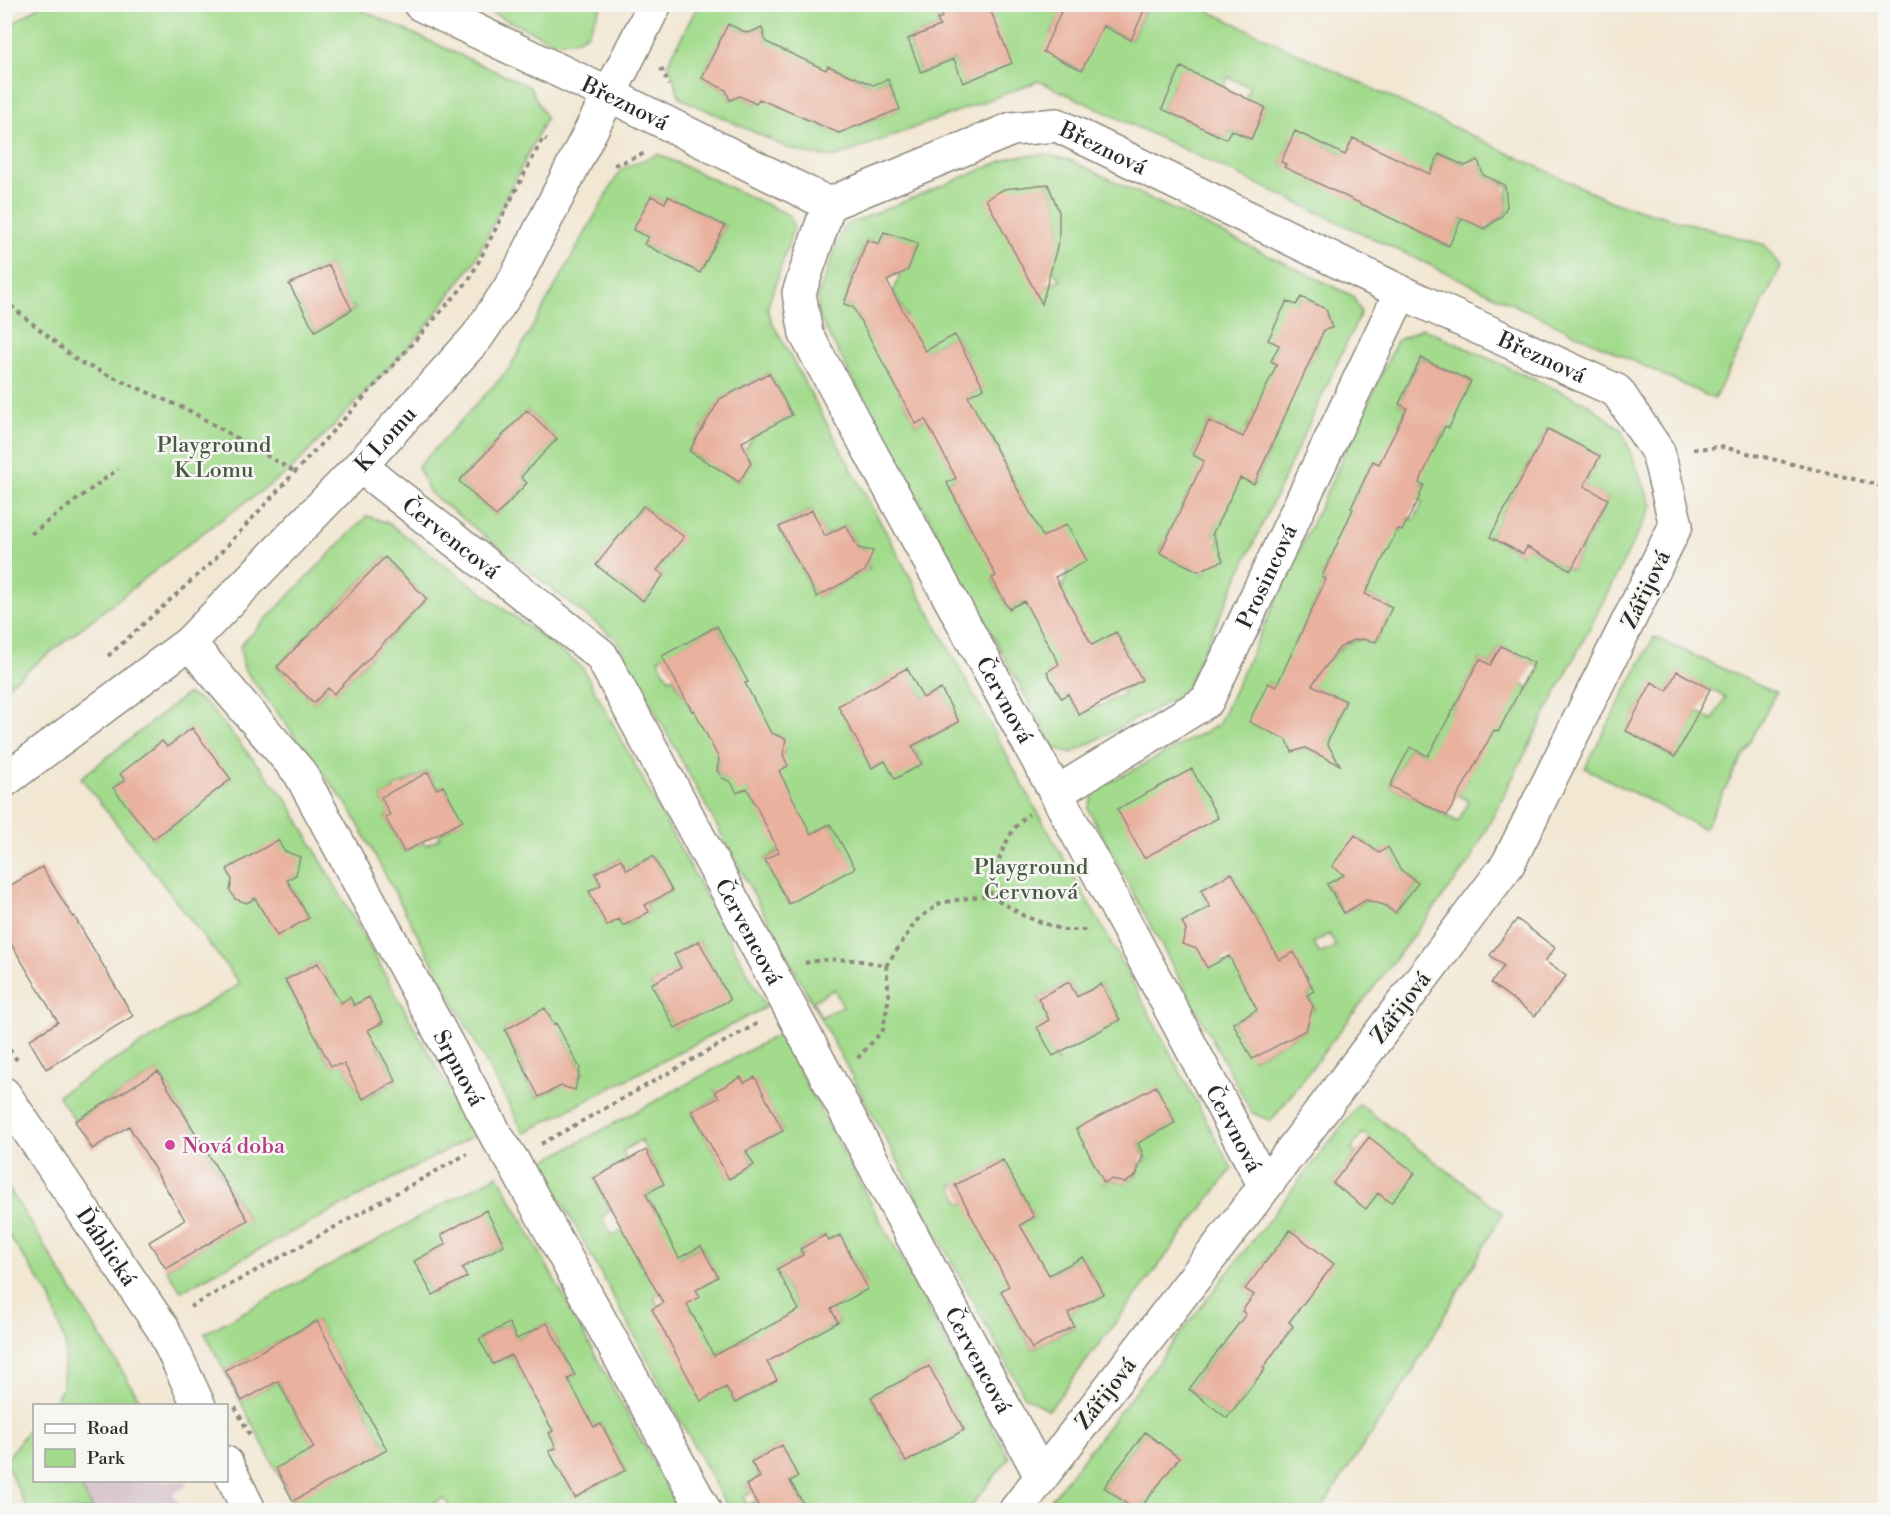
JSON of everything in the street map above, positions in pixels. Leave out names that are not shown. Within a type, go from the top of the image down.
[{"type":"street","name":"Březnová","points":[[420,4],[830,204],[1012,129],[1057,124],[1401,292],[1617,391],[1658,452]]},
{"type":"street","name":"K Lomu","points":[[4,782],[189,643],[360,466],[477,337],[514,282],[655,4]]},
{"type":"street","name":"Červnová","points":[[830,204],[799,293],[806,334],[1056,793],[1265,1186]]},
{"type":"street","name":"Prosincová","points":[[1056,793],[1207,701],[1401,292]]},
{"type":"street","name":"Zářijová","points":[[1016,1510],[1508,864],[1676,525],[1658,452]]},
{"type":"street","name":"Červencová","points":[[360,466],[601,656],[1041,1476]]},
{"type":"street","name":"Srpnová","points":[[189,643],[300,773],[504,1149],[704,1510]]},
{"type":"street","name":"Ďáblická","points":[[4,1094],[163,1329],[198,1404]]},
{"type":"street","points":[[228,1466],[249,1510]]},
{"type":"path","points":[[107,658],[211,563],[469,280],[543,138],[608,167],[660,148],[678,106],[663,70],[631,51]]},
{"type":"path","points":[[4,300],[79,362],[189,411],[295,472]]},
{"type":"path","points":[[1658,452],[1723,447],[1886,487]]},
{"type":"path","points":[[31,534],[118,469]]},
{"type":"path","points":[[990,896],[995,869],[1007,841],[1023,818],[1056,793]]},
{"type":"path","points":[[831,1083],[883,1030],[890,996],[886,966],[916,921],[940,903],[990,896],[1024,916],[1064,930],[1090,930],[1122,918]]},
{"type":"path","points":[[774,977],[801,964],[818,960],[868,961],[886,966]]},
{"type":"path","points":[[181,1311],[789,1006]]},
{"type":"shaded area","points":[[79,1482],[185,1482],[187,1486],[173,1494],[183,1510],[93,1510]]},
{"type":"green space","points":[[602,4],[588,33],[575,41],[554,42],[474,5]]},
{"type":"green space","name":"Playground K Lomu","points":[[41,5],[351,5],[530,87],[546,118],[474,262],[420,335],[292,469],[204,532],[5,688],[5,29]],"holes":[[[329,265],[350,307],[353,306],[355,309],[315,331],[290,284]]]},
{"type":"green space","points":[[698,5],[937,5],[942,17],[937,19],[940,26],[908,39],[921,72],[954,59],[964,83],[988,5],[1065,5],[1051,33],[1055,57],[1075,68],[1103,26],[1131,40],[1146,5],[1196,5],[1612,202],[1765,245],[1781,267],[1714,399],[1039,81],[836,157],[813,155],[788,148],[680,98],[668,63]],"holes":[[[728,25],[747,33],[762,28],[766,42],[765,85],[756,104],[740,96],[730,100],[726,90],[702,78]],[[828,66],[873,85],[888,79],[899,109],[855,127],[846,124],[841,134],[806,119]],[[1181,68],[1223,87],[1228,77],[1250,87],[1245,98],[1265,107],[1250,139],[1231,130],[1225,139],[1210,132],[1215,122],[1192,111],[1187,121],[1162,109]],[[1294,134],[1300,134],[1345,155],[1284,167],[1286,164],[1281,162]],[[1439,154],[1465,166],[1480,166],[1483,175],[1509,186],[1506,209],[1501,218],[1488,230],[1462,218],[1448,246],[1406,225]]]},
{"type":"green space","name":"Playground Červnová","points":[[658,154],[789,215],[794,227],[767,309],[773,324],[1232,1169],[1049,1410],[1025,1397],[616,639],[430,493],[418,467],[509,369],[621,169]],"holes":[[[652,196],[665,203],[669,197],[725,226],[700,273],[644,244],[648,237],[634,230]],[[769,373],[792,415],[754,435],[745,450],[751,463],[739,482],[689,451],[720,399]],[[527,410],[557,439],[521,477],[527,484],[496,516],[459,481]],[[643,506],[683,537],[657,570],[664,575],[643,601],[596,565]],[[811,510],[825,536],[846,525],[858,548],[865,549],[870,558],[867,565],[870,568],[817,597],[779,527]],[[717,626],[747,681],[692,711],[673,677],[669,679],[658,659]],[[907,669],[923,698],[941,689],[958,722],[912,746],[922,764],[885,761],[872,768],[839,706]],[[771,733],[781,737],[784,746],[781,764],[757,807],[747,788],[722,778],[717,770],[719,759]],[[830,824],[854,867],[789,903],[765,859]],[[1069,982],[1077,997],[1101,984],[1120,1020],[1054,1055],[1057,1063],[1038,1027],[1049,1020],[1038,998]],[[834,989],[843,1006],[821,1017],[813,1001]],[[1156,1086],[1175,1123],[1138,1143],[1147,1160],[1140,1164],[1136,1176],[1124,1183],[1111,1179],[1104,1183]],[[1003,1160],[1034,1217],[1020,1225],[965,1203],[961,1204],[952,1187]],[[1083,1257],[1103,1294],[1068,1313],[1074,1327],[1032,1349],[1001,1291],[1043,1268],[1047,1276]]]},
{"type":"green space","points":[[1044,154],[1070,160],[1353,296],[1361,312],[1184,693],[1072,753],[1054,748],[818,315],[818,296],[844,226],[1012,157]],"holes":[[[1048,184],[1059,217],[1059,237],[1048,269],[1061,279],[1039,291]],[[884,232],[918,244],[908,269],[900,274],[893,292],[907,317],[870,337],[853,307],[844,304],[852,281],[850,280],[867,240],[879,244]],[[1300,297],[1319,306],[1317,312],[1328,314],[1330,322],[1327,329],[1319,332],[1318,343],[1314,352],[1310,350],[1311,359],[1303,376],[1271,361],[1279,345],[1268,340]],[[955,335],[983,388],[916,424],[888,371]],[[1255,411],[1282,424],[1274,442],[1269,440],[1270,450],[1254,484],[1193,455],[1209,421],[1248,439],[1251,432],[1246,429]],[[991,438],[1027,508],[983,522],[971,529],[947,483],[956,478],[947,460]],[[1188,494],[1223,511],[1212,535],[1220,539],[1204,574],[1160,552]],[[1007,570],[1068,570],[1062,590],[1024,601],[1009,609],[992,579]],[[1116,632],[1142,680],[1123,690],[1124,694],[1079,714],[1068,694],[1061,698],[1047,672]]]},
{"type":"green space","points":[[1422,328],[1588,404],[1621,429],[1652,506],[1469,863],[1271,1121],[1252,1113],[1088,809],[1095,790],[1218,725],[1397,341]],"holes":[[[1421,358],[1471,381],[1438,442],[1399,424],[1407,408],[1399,404]],[[1548,429],[1599,456],[1584,486],[1608,499],[1571,570],[1527,547],[1522,554],[1490,537]],[[1373,461],[1424,485],[1417,499],[1423,502],[1414,520],[1409,518],[1401,531],[1351,508]],[[1331,558],[1373,578],[1365,594],[1392,607],[1376,642],[1356,640],[1346,644],[1332,658],[1297,642],[1326,579],[1322,576]],[[1501,646],[1540,667],[1529,688],[1523,684],[1471,717],[1451,713],[1480,659],[1490,665]],[[1297,679],[1346,701],[1321,756],[1305,748],[1297,751],[1290,747],[1268,683],[1290,694]],[[1410,747],[1468,777],[1458,795],[1469,801],[1458,822],[1390,786]],[[1356,836],[1379,853],[1388,848],[1400,869],[1418,883],[1395,913],[1377,900],[1372,902],[1366,900],[1344,913],[1327,885],[1344,875]],[[1232,873],[1260,925],[1237,938],[1237,958],[1227,964],[1197,949],[1186,930],[1210,907],[1201,890]],[[1329,934],[1336,946],[1320,954],[1313,943]],[[1300,965],[1314,991],[1307,995],[1315,1009],[1304,1015],[1308,1022],[1306,1030],[1253,1059],[1233,1023],[1257,1010]]]},
{"type":"green space","points":[[367,516],[388,523],[582,667],[766,1007],[524,1133],[350,809],[244,669],[240,646]],"holes":[[[385,557],[427,599],[335,693],[328,688],[314,703],[277,667]],[[428,772],[437,789],[443,786],[462,821],[439,834],[440,838],[426,845],[423,842],[404,852],[385,817],[390,815],[381,797],[394,790],[393,788]],[[653,856],[672,891],[645,905],[649,912],[624,926],[619,919],[607,925],[589,892],[601,885],[595,873],[620,859],[627,870]],[[699,941],[729,999],[675,1028],[651,984],[681,968],[674,954]],[[545,1009],[556,1024],[583,1073],[578,1076],[576,1083],[561,1086],[537,1098],[524,1076],[526,1074],[505,1030]]]},
{"type":"green space","points":[[1654,637],[1776,693],[1704,829],[1585,768]],"holes":[[[1677,672],[1725,697],[1713,720],[1698,712],[1674,757],[1626,731],[1652,683],[1667,691]]]},
{"type":"green space","points":[[187,694],[207,704],[287,800],[475,1135],[181,1291],[166,1269],[248,1219],[158,1071],[75,1121],[58,1095],[240,984],[81,778]],"holes":[[[191,728],[231,779],[153,839],[114,787],[125,780],[121,775],[155,756],[150,749],[161,741],[167,747]],[[278,841],[296,875],[287,880],[309,918],[255,898],[246,903],[227,869]],[[318,963],[337,996],[303,1014],[285,980]],[[369,997],[383,1022],[365,1031],[379,1049],[396,1082],[363,1099],[343,1062],[333,1066],[329,1063],[315,1037],[320,1034],[312,1018],[350,998],[354,1005]]]},
{"type":"green space","points":[[779,1034],[1009,1458],[968,1510],[802,1510],[806,1508],[790,1481],[798,1477],[781,1445],[751,1462],[760,1477],[746,1485],[750,1492],[743,1497],[747,1505],[755,1501],[760,1510],[729,1510],[541,1163]],"holes":[[[755,1078],[783,1131],[746,1151],[754,1165],[729,1179],[692,1112],[719,1097],[715,1091],[744,1084]],[[641,1140],[664,1184],[646,1194],[656,1212],[612,1236],[602,1217],[611,1211],[594,1178],[627,1160],[622,1151]],[[825,1235],[829,1241],[840,1235],[868,1288],[831,1309],[838,1323],[813,1336],[777,1269],[803,1255],[800,1249]],[[701,1246],[718,1277],[696,1290],[687,1304],[692,1313],[664,1329],[654,1297],[658,1294],[678,1258]],[[752,1335],[776,1380],[735,1403],[725,1385],[685,1371]],[[929,1366],[964,1430],[906,1462],[871,1397]]]},
{"type":"green space","points":[[1359,1104],[1503,1213],[1408,1379],[1320,1510],[1139,1510],[1178,1458],[1145,1432],[1104,1487],[1135,1510],[1043,1510]],"holes":[[[1363,1133],[1414,1173],[1391,1203],[1378,1193],[1366,1208],[1333,1183],[1356,1153],[1351,1149]],[[1290,1230],[1289,1322],[1293,1327],[1282,1341],[1242,1311],[1254,1295],[1245,1288]],[[1226,1340],[1264,1370],[1227,1418],[1189,1389]]]},
{"type":"green space","points":[[498,1175],[679,1510],[451,1510],[444,1498],[419,1510],[297,1510],[205,1333]],"holes":[[[485,1211],[504,1245],[462,1268],[466,1277],[433,1295],[414,1261],[446,1244]],[[317,1321],[387,1450],[293,1500],[314,1448],[278,1381],[242,1401],[225,1370]],[[509,1323],[517,1339],[547,1323],[575,1375],[535,1398],[511,1355],[493,1364],[479,1339]],[[586,1413],[594,1427],[601,1424],[626,1470],[575,1498],[549,1452],[556,1448],[549,1433]]]},
{"type":"green space","points":[[4,1182],[142,1404],[54,1404],[62,1388],[66,1347],[50,1296],[5,1230]]},
{"type":"green space","points":[[33,1426],[33,1482],[79,1482],[93,1510],[28,1510],[5,1462]]},
{"type":"building","points":[[937,4],[988,4],[1012,63],[963,83],[954,59],[921,72],[908,39],[940,26],[937,19],[942,17]]},
{"type":"building","points":[[1058,4],[1147,4],[1131,40],[1103,26],[1082,70],[1043,52],[1063,7]]},
{"type":"building","points":[[728,24],[747,33],[762,28],[766,42],[826,70],[828,66],[873,85],[888,79],[900,109],[839,133],[759,99],[756,104],[740,96],[730,100],[726,90],[702,78]]},
{"type":"building","points":[[1181,67],[1265,107],[1251,139],[1231,130],[1226,139],[1162,109]]},
{"type":"building","points":[[1295,131],[1345,155],[1353,138],[1430,174],[1439,154],[1465,166],[1478,160],[1483,175],[1505,185],[1507,206],[1502,216],[1484,229],[1462,218],[1449,246],[1284,167],[1286,164],[1281,162]]},
{"type":"building","points":[[1048,184],[1059,212],[1059,239],[1042,304],[986,199],[1004,189]]},
{"type":"building","points":[[651,196],[665,203],[668,196],[725,226],[700,273],[644,244],[648,237],[633,230]]},
{"type":"building","points":[[884,232],[918,243],[908,270],[887,281],[925,351],[955,335],[984,388],[968,396],[1043,537],[1067,524],[1087,561],[1055,577],[1092,645],[1116,632],[1142,680],[1079,715],[1068,694],[1061,698],[1047,672],[1059,664],[1024,601],[1009,609],[992,578],[996,576],[947,483],[956,478],[925,419],[916,424],[853,307],[844,304],[867,240],[879,244]]},
{"type":"building","points":[[329,265],[352,310],[315,331],[289,284]]},
{"type":"building","points":[[1301,297],[1326,309],[1332,328],[1324,330],[1254,484],[1240,478],[1212,535],[1223,561],[1198,571],[1160,553],[1204,461],[1193,455],[1209,421],[1243,437],[1277,364],[1271,361],[1279,345],[1268,340],[1287,301],[1296,305]]},
{"type":"building","points":[[1421,358],[1471,381],[1449,428],[1445,426],[1419,483],[1424,485],[1418,500],[1402,531],[1398,529],[1365,594],[1392,607],[1376,642],[1362,639],[1351,641],[1339,648],[1312,685],[1346,701],[1327,743],[1340,765],[1305,748],[1292,752],[1287,740],[1249,722],[1268,683],[1276,687],[1326,579],[1322,577],[1373,461],[1379,464],[1407,408],[1399,404]]},
{"type":"building","points":[[769,373],[792,415],[742,442],[751,463],[739,482],[689,451],[720,399]]},
{"type":"building","points":[[527,410],[557,439],[521,477],[527,483],[496,516],[459,481]]},
{"type":"building","points":[[1548,429],[1600,456],[1584,486],[1608,499],[1571,570],[1527,547],[1523,554],[1490,537]]},
{"type":"building","points":[[643,506],[684,537],[657,570],[664,575],[643,601],[596,565]]},
{"type":"building","points":[[812,510],[825,536],[846,525],[858,548],[873,551],[865,571],[817,597],[779,527]]},
{"type":"building","points":[[385,557],[427,599],[334,694],[328,688],[314,703],[277,667]]},
{"type":"building","points":[[717,626],[748,682],[745,683],[771,733],[786,739],[783,755],[788,766],[779,771],[811,834],[830,824],[855,868],[789,904],[765,860],[779,852],[747,788],[737,793],[731,782],[722,778],[717,770],[719,759],[694,710],[692,711],[662,656]]},
{"type":"building","points":[[1501,646],[1534,663],[1498,732],[1494,730],[1447,816],[1390,786],[1410,747],[1428,756],[1480,659],[1490,665]]},
{"type":"building","points":[[907,668],[923,698],[941,689],[959,722],[912,746],[922,764],[895,779],[885,761],[872,768],[838,706]]},
{"type":"building","points":[[1677,671],[1710,689],[1675,757],[1626,731],[1652,682],[1667,691]]},
{"type":"building","points":[[192,728],[231,779],[153,839],[113,788],[125,780],[120,774],[162,741],[167,747]]},
{"type":"building","points":[[1192,769],[1218,818],[1144,858],[1117,809]]},
{"type":"building","points":[[428,772],[437,789],[443,786],[463,821],[404,852],[385,817],[390,815],[381,797]]},
{"type":"building","points":[[1355,835],[1379,853],[1388,847],[1400,869],[1418,883],[1395,913],[1384,905],[1366,900],[1344,913],[1327,884],[1344,875],[1332,866]]},
{"type":"building","points":[[278,840],[284,851],[300,857],[296,875],[287,880],[309,918],[277,936],[255,898],[247,903],[235,899],[230,890],[232,880],[227,869]]},
{"type":"building","points":[[653,856],[672,891],[645,905],[649,912],[623,926],[619,919],[607,926],[589,891],[601,885],[595,873],[621,859],[627,870]]},
{"type":"building","points":[[42,867],[133,1016],[46,1069],[29,1040],[58,1022],[4,932],[4,889]]},
{"type":"building","points":[[1232,873],[1279,960],[1294,952],[1314,991],[1307,995],[1313,1006],[1306,1030],[1252,1059],[1233,1023],[1257,1010],[1229,956],[1207,968],[1197,949],[1182,944],[1186,930],[1182,922],[1210,907],[1201,890]]},
{"type":"building","points":[[1517,919],[1555,948],[1545,961],[1566,976],[1535,1016],[1491,983],[1504,966],[1490,955]]},
{"type":"building","points":[[699,941],[730,1000],[675,1028],[651,984],[681,968],[674,954]]},
{"type":"building","points":[[318,963],[341,1003],[350,997],[354,1005],[369,997],[383,1022],[368,1030],[396,1081],[363,1099],[344,1064],[331,1066],[285,980]]},
{"type":"building","points":[[1069,982],[1077,997],[1101,984],[1120,1020],[1053,1056],[1037,1027],[1049,1020],[1038,998]]},
{"type":"building","points":[[545,1008],[554,1024],[556,1023],[580,1068],[575,1090],[561,1086],[539,1097],[505,1030]]},
{"type":"building","points":[[158,1071],[248,1220],[166,1269],[149,1242],[185,1220],[129,1126],[92,1149],[75,1121]]},
{"type":"building","points":[[741,1077],[744,1083],[755,1077],[783,1131],[746,1151],[754,1165],[729,1179],[692,1111],[719,1098],[715,1091]]},
{"type":"building","points":[[1156,1086],[1175,1123],[1138,1143],[1143,1154],[1136,1176],[1124,1183],[1111,1179],[1104,1183],[1076,1129]]},
{"type":"building","points":[[1369,1137],[1415,1173],[1391,1203],[1378,1193],[1366,1209],[1333,1183]]},
{"type":"building","points":[[646,1150],[664,1184],[646,1194],[679,1258],[701,1246],[718,1277],[696,1290],[700,1297],[687,1304],[714,1356],[799,1310],[777,1269],[803,1255],[800,1249],[825,1235],[829,1241],[840,1235],[868,1289],[831,1309],[838,1322],[767,1362],[777,1380],[735,1403],[726,1387],[701,1401],[652,1309],[663,1303],[594,1178]]},
{"type":"building","points":[[1003,1160],[1034,1217],[1020,1225],[1049,1275],[1083,1257],[1103,1294],[1068,1313],[1074,1326],[1032,1349],[1001,1291],[1009,1286],[955,1185]]},
{"type":"building","points":[[486,1210],[504,1245],[462,1268],[467,1277],[433,1295],[414,1261],[446,1244],[441,1235]]},
{"type":"building","points":[[1290,1230],[1334,1264],[1289,1322],[1293,1326],[1263,1368],[1265,1369],[1227,1418],[1189,1389],[1246,1314],[1242,1311],[1254,1295],[1245,1289]]},
{"type":"building","points":[[317,1321],[387,1450],[293,1501],[276,1468],[314,1448],[278,1381],[242,1401],[225,1370]]},
{"type":"building","points":[[509,1323],[517,1339],[547,1323],[575,1375],[568,1379],[594,1427],[601,1424],[626,1470],[575,1498],[549,1451],[556,1448],[549,1433],[553,1431],[511,1355],[493,1364],[479,1339]]},
{"type":"building","points":[[929,1366],[964,1430],[906,1462],[871,1397]]},
{"type":"building","points":[[1145,1432],[1179,1458],[1139,1510],[1135,1510],[1104,1487]]},
{"type":"building","points":[[782,1445],[798,1477],[790,1481],[807,1510],[761,1510],[746,1485],[760,1477],[751,1462]]},
{"type":"place","name":"Nová doba","points":[[170,1145]]}]
